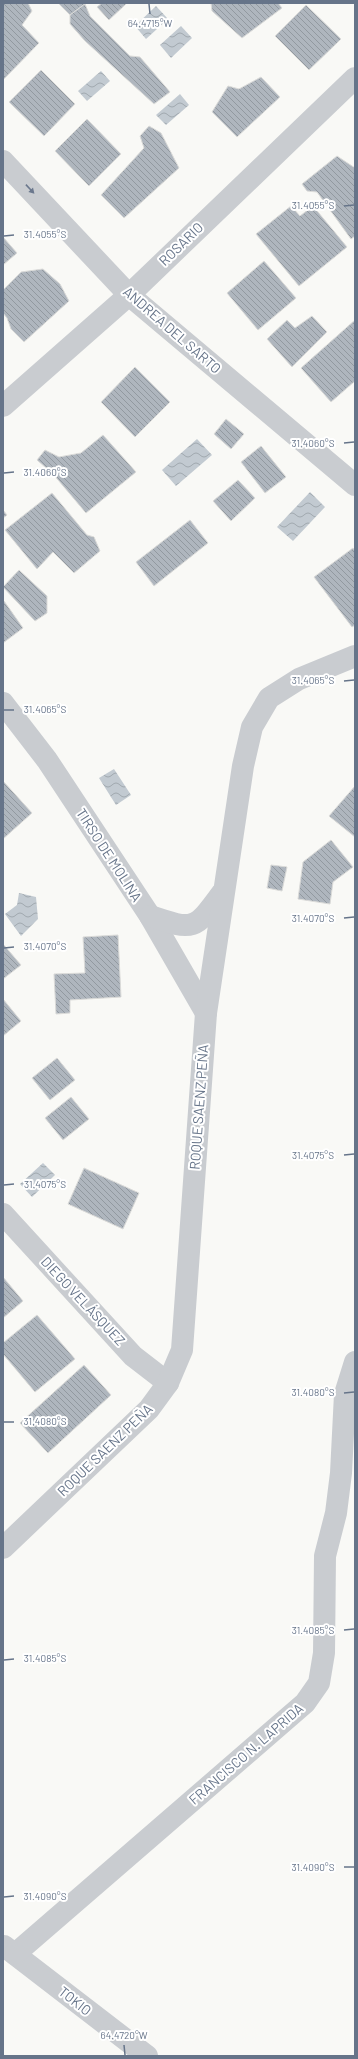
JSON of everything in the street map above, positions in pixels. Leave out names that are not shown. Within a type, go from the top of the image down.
[{"type":"street","name":"ROSARIO","points":[[3,406],[129,294],[355,78]]},
{"type":"street","name":"ANDREA DEL SARTO","points":[[3,161],[129,294],[355,485]]},
{"type":"street","name":"ROQUE SAENZ PEÑA","points":[[3,1548],[149,1409],[168,1382],[182,1350],[206,1013],[243,766],[252,727],[269,698],[299,679],[355,656]]},
{"type":"street","name":"TIRSO DE MOLINA","points":[[3,704],[47,760],[150,916],[206,1013]]},
{"type":"street","points":[[150,916],[175,925],[192,925],[205,916],[224,891]]},
{"type":"street","name":"DIEGO VELÁSQUEZ","points":[[3,1214],[133,1356],[168,1382]]},
{"type":"street","name":"FRANCISCO N. LAPRIDA","points":[[9,1950],[305,1703],[319,1682],[324,1653],[325,1556],[336,1514],[341,1473],[345,1394],[355,1362]]},
{"type":"street","name":"TOKIO","points":[[9,1950],[147,2056]]},
{"type":"water","points":[[156,6],[168,19],[146,39],[135,26]]},
{"type":"water","points":[[181,26],[192,38],[171,58],[160,45]]},
{"type":"water","points":[[101,71],[110,81],[87,101],[78,91]]},
{"type":"water","points":[[180,94],[189,105],[166,125],[156,115]]},
{"type":"water","points":[[197,439],[212,455],[176,486],[162,470]]},
{"type":"water","points":[[310,492],[325,507],[293,541],[277,527]]},
{"type":"water","points":[[114,769],[131,795],[116,805],[99,778]]},
{"type":"water","points":[[19,893],[36,897],[38,919],[21,936],[5,914],[17,905]]},
{"type":"water","points":[[43,1163],[55,1175],[32,1197],[20,1184]]},
{"type":"building","points":[[3,3],[28,3],[32,11],[22,25],[39,43],[3,80]]},
{"type":"building","points":[[58,3],[84,3],[85,4],[70,15]]},
{"type":"building","points":[[102,3],[127,3],[109,20],[97,7]]},
{"type":"building","points":[[211,3],[278,3],[282,8],[242,38],[212,11]]},
{"type":"building","points":[[85,4],[90,16],[130,56],[140,57],[170,92],[154,104],[85,41],[70,24],[70,15]]},
{"type":"building","points":[[306,5],[341,39],[309,70],[275,36]]},
{"type":"building","points":[[41,70],[75,104],[44,136],[9,102]]},
{"type":"building","points":[[261,77],[280,97],[237,137],[212,112],[228,86],[239,89]]},
{"type":"building","points":[[87,119],[121,154],[89,186],[55,151]]},
{"type":"building","points":[[149,126],[161,133],[179,168],[124,218],[101,195],[144,148],[140,136]]},
{"type":"building","points":[[337,156],[355,168],[355,236],[351,239],[317,192],[307,191],[302,184]]},
{"type":"building","points":[[291,206],[300,216],[313,206],[347,247],[299,286],[256,234]]},
{"type":"building","points":[[3,237],[17,253],[3,265]]},
{"type":"building","points":[[264,261],[296,298],[258,330],[227,293]]},
{"type":"building","points":[[43,269],[60,284],[69,301],[24,342],[11,329],[7,318],[3,313],[3,290],[21,272]]},
{"type":"building","points":[[312,316],[327,332],[292,367],[267,339],[287,320],[295,328]]},
{"type":"building","points":[[355,320],[355,381],[331,402],[301,368]]},
{"type":"building","points":[[135,367],[170,402],[135,437],[101,402]]},
{"type":"building","points":[[226,419],[244,434],[231,449],[214,434]]},
{"type":"building","points":[[103,435],[136,472],[86,513],[53,474],[37,460],[45,450],[59,457],[81,453]]},
{"type":"building","points":[[261,446],[286,477],[265,493],[241,462]]},
{"type":"building","points":[[238,480],[255,498],[231,521],[213,501]]},
{"type":"building","points":[[52,493],[87,535],[94,537],[100,551],[74,573],[53,552],[37,569],[5,530]]},
{"type":"building","points":[[3,510],[7,515],[3,518]]},
{"type":"building","points":[[190,520],[208,543],[154,586],[136,562]]},
{"type":"building","points":[[353,548],[355,551],[355,625],[352,627],[314,577]]},
{"type":"building","points":[[19,570],[47,596],[47,613],[35,621],[3,587]]},
{"type":"building","points":[[3,601],[23,628],[3,643]]},
{"type":"building","points":[[3,781],[32,813],[3,839]]},
{"type":"building","points":[[355,786],[355,837],[329,816]]},
{"type":"building","points":[[331,840],[353,867],[333,882],[330,904],[298,899],[303,862]]},
{"type":"building","points":[[271,865],[287,867],[282,891],[267,888]]},
{"type":"building","points":[[118,935],[121,997],[70,1000],[70,1013],[56,1014],[54,974],[85,973],[83,937]]},
{"type":"building","points":[[3,944],[21,965],[3,979]]},
{"type":"building","points":[[3,999],[21,1021],[3,1036]]},
{"type":"building","points":[[57,1058],[75,1080],[50,1100],[32,1078]]},
{"type":"building","points":[[71,1097],[89,1119],[63,1140],[45,1118]]},
{"type":"building","points":[[84,1168],[139,1193],[123,1229],[68,1204]]},
{"type":"building","points":[[3,1277],[23,1301],[3,1318]]},
{"type":"building","points":[[37,1315],[75,1359],[35,1392],[3,1354],[3,1343]]},
{"type":"building","points":[[84,1365],[111,1395],[48,1453],[20,1423]]}]
